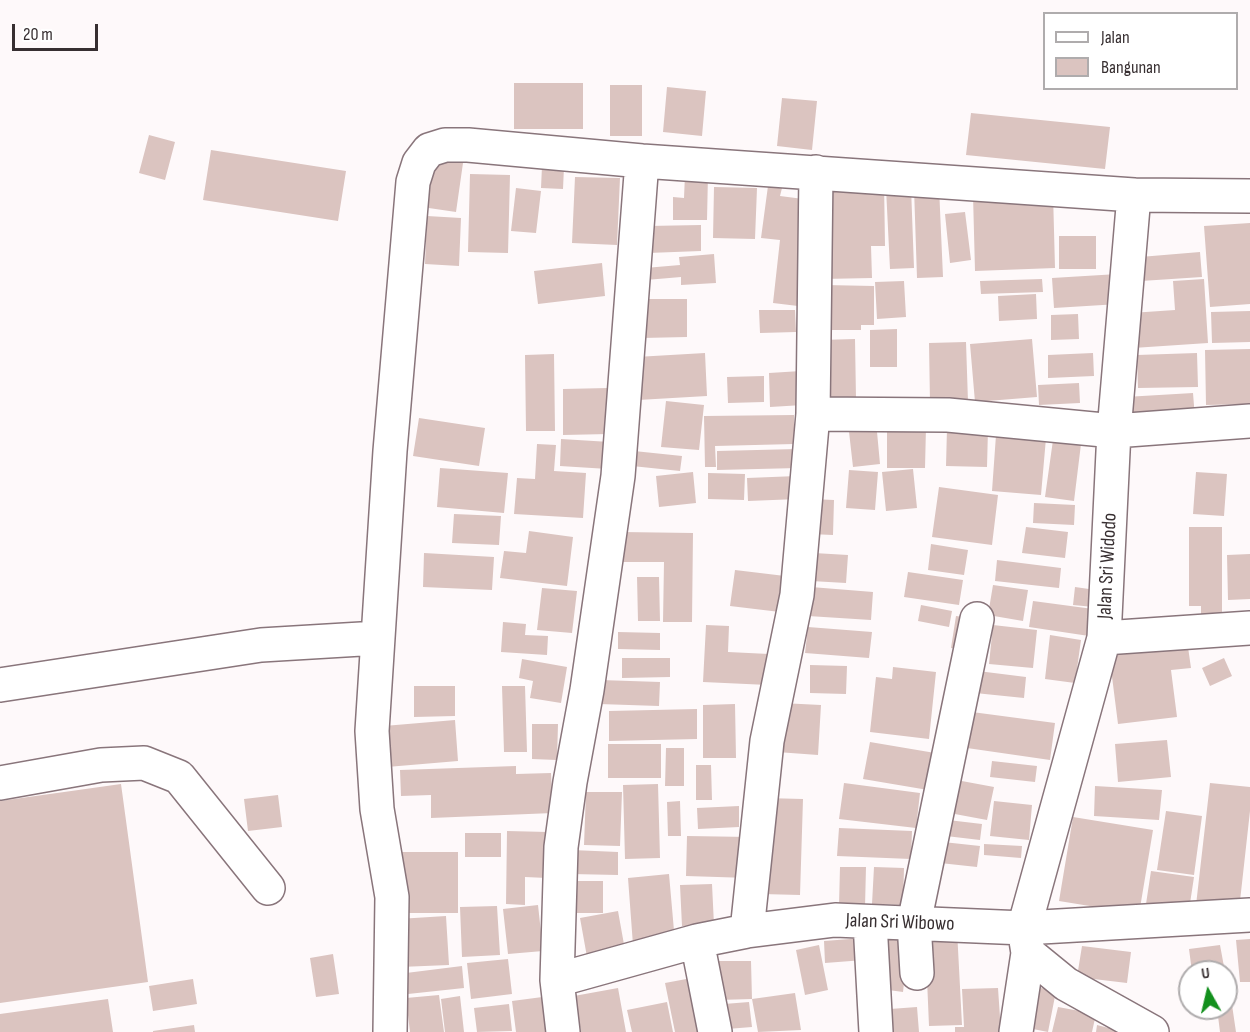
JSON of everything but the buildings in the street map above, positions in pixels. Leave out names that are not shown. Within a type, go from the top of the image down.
[{"type":"street","points":[[390,1032],[392,897],[377,809],[372,731],[394,405],[414,182],[419,163],[429,150],[445,145],[468,145],[642,161],[1134,195],[1250,196]]},
{"type":"street","points":[[564,1032],[557,980],[561,847],[587,690],[618,476],[642,161]]},
{"type":"street","points":[[747,931],[767,741],[797,595],[813,414],[816,172]]},
{"type":"street","name":"Jalan Sri Widodo","points":[[1016,1032],[1026,940],[1104,638],[1114,431],[1134,195]]},
{"type":"street","points":[[813,414],[948,415],[1114,431],[1250,421]]},
{"type":"street","points":[[917,973],[914,923],[977,619]]},
{"type":"street","points":[[1104,638],[1250,628]]},
{"type":"street","points":[[0,685],[261,645],[378,638]]},
{"type":"street","points":[[0,783],[101,765],[144,763],[153,766],[179,777],[268,888]]},
{"type":"street","name":"Jalan Sri Wibowo","points":[[557,980],[697,941],[747,931],[836,920],[914,923],[1026,940],[1250,915]]},
{"type":"street","points":[[870,922],[876,1032]]},
{"type":"street","points":[[1026,940],[1066,984],[1152,1032]]},
{"type":"street","points":[[697,941],[715,1032]]}]
